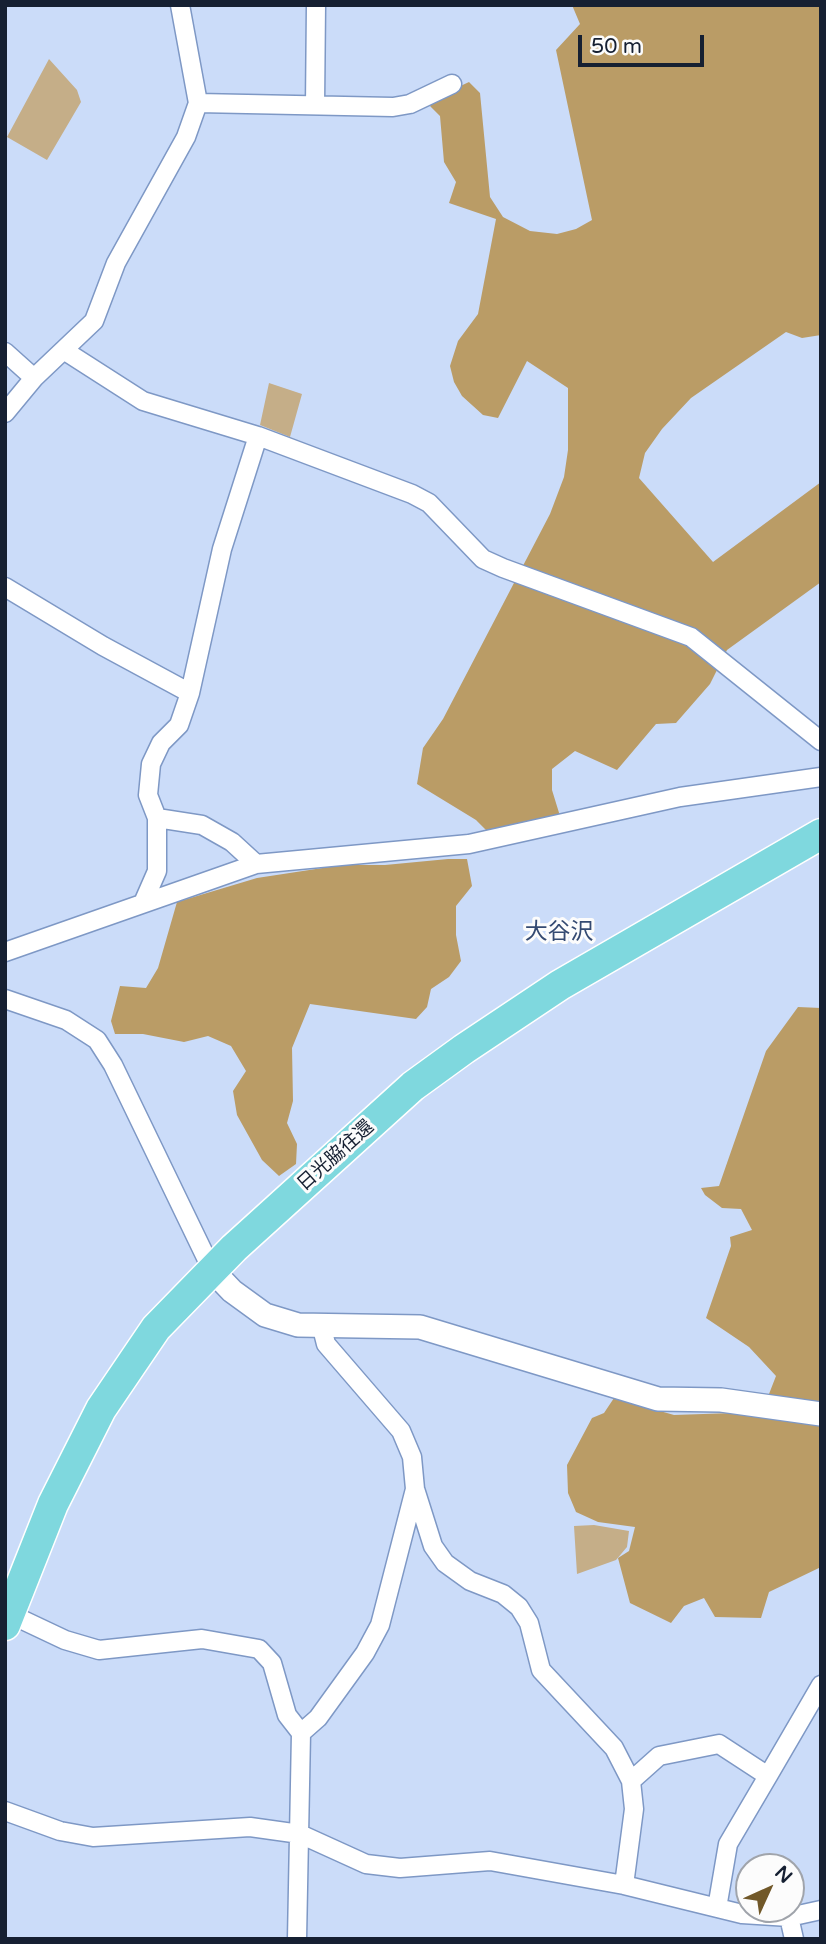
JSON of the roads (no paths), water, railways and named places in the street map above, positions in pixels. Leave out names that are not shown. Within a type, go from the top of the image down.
[{"type":"highway","name":"日光脇往還","points":[[8,1619],[53,1504],[101,1409],[156,1328],[212,1270],[413,1086],[464,1049],[559,985],[821,834]]},
{"type":"street","points":[[5,413],[34,378],[65,351],[94,320],[116,263],[163,184],[186,137],[198,103],[180,5]]},
{"type":"street","points":[[315,105],[316,5]]},
{"type":"street","points":[[198,103],[393,107],[410,104],[452,84]]},
{"type":"street","points":[[65,351],[143,401],[258,436],[412,494],[429,503],[484,559],[551,587],[691,637],[821,741]]},
{"type":"street","points":[[5,352],[34,378]]},
{"type":"street","points":[[143,903],[156,871],[157,818],[148,795],[151,764],[161,743],[179,725],[190,693],[222,549],[258,436]]},
{"type":"street","points":[[5,587],[103,646],[190,693]]},
{"type":"street","points":[[5,952],[256,864],[469,844],[680,797],[821,777]]},
{"type":"street","points":[[157,818],[202,825],[232,842],[256,864]]},
{"type":"street","points":[[5,999],[66,1020],[97,1040],[113,1065],[212,1270],[232,1291],[265,1315],[298,1325],[322,1328],[420,1328],[658,1399],[721,1400],[821,1414]]},
{"type":"street","points":[[322,1328],[326,1344],[401,1431],[412,1457],[415,1489],[433,1546],[445,1563],[470,1581],[503,1594],[519,1607],[529,1623],[541,1670],[614,1748],[631,1781],[634,1809],[624,1885]]},
{"type":"street","points":[[301,1733],[318,1718],[365,1653],[380,1625],[415,1489]]},
{"type":"street","points":[[8,1619],[99,1650],[202,1639],[259,1649],[272,1663],[287,1715],[301,1733],[298,1939]]},
{"type":"street","points":[[717,1908],[728,1844],[821,1685]]},
{"type":"street","points":[[631,1781],[659,1756],[719,1744],[768,1776]]},
{"type":"street","points":[[5,1811],[60,1831],[93,1837],[250,1827],[300,1834],[366,1864],[400,1868],[490,1861],[624,1885],[735,1912]]},
{"type":"district","name":"大谷沢","points":[[559,933]]}]
